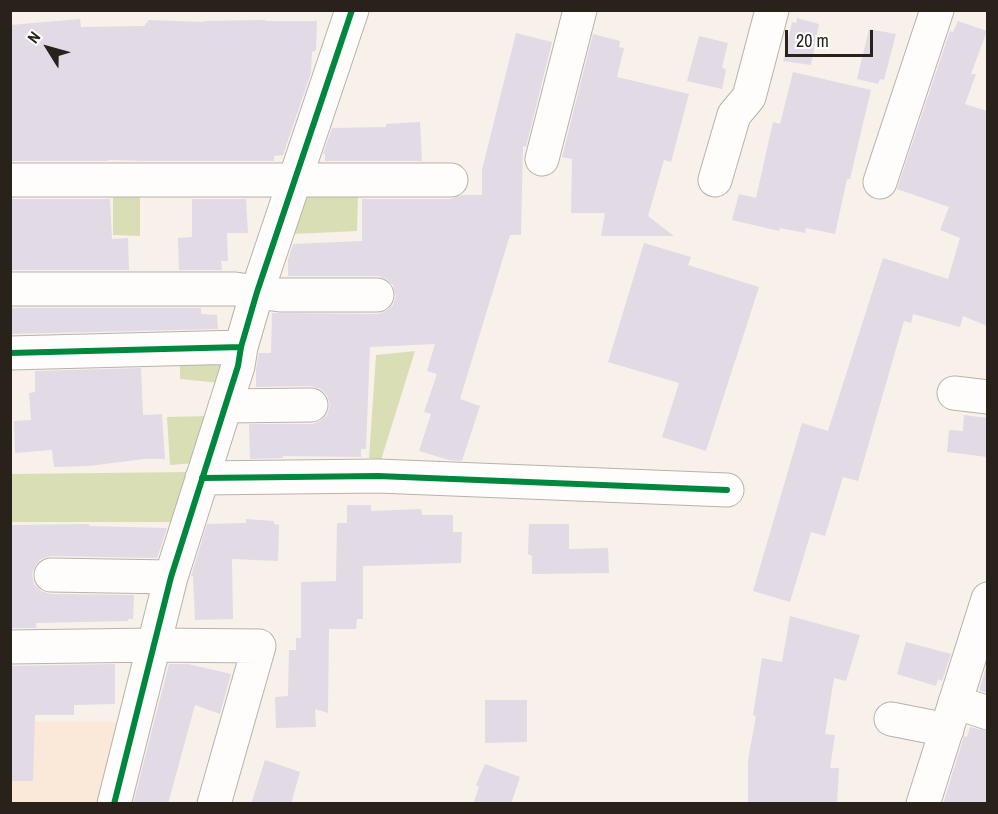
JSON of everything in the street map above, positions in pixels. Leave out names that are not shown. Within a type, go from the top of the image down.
[{"type":"street","points":[[114,804],[171,578],[238,366],[257,291],[352,10]]},
{"type":"street","points":[[543,159],[580,10]]},
{"type":"street","points":[[715,180],[734,115],[749,97],[772,10]]},
{"type":"street","points":[[880,182],[937,10]]},
{"type":"street","points":[[10,180],[451,180]]},
{"type":"street","points":[[10,289],[235,289],[280,295],[377,294]]},
{"type":"street","points":[[10,353],[241,347]]},
{"type":"street","points":[[954,393],[987,398]]},
{"type":"street","points":[[225,406],[311,405]]},
{"type":"street","points":[[202,478],[378,476],[727,490]]},
{"type":"street","points":[[51,575],[171,578]]},
{"type":"street","points":[[923,804],[987,599]]},
{"type":"street","points":[[10,647],[259,646],[214,804]]},
{"type":"street","points":[[891,719],[987,713]]},
{"type":"shaded area","points":[[11,721],[125,722],[104,803],[11,804]]},
{"type":"green space","points":[[113,194],[140,194],[140,236],[113,235]]},
{"type":"green space","points":[[308,194],[358,194],[357,231],[293,234]]},
{"type":"green space","points":[[415,351],[381,460],[369,458],[376,355]]},
{"type":"green space","points":[[221,360],[225,370],[221,383],[180,379],[180,361]]},
{"type":"green space","points":[[210,416],[196,463],[170,465],[167,417]]},
{"type":"green space","points":[[192,472],[175,522],[11,522],[10,474]]},
{"type":"building","points":[[797,18],[819,24],[811,65],[783,61],[792,22],[796,23]]},
{"type":"building","points":[[80,19],[81,27],[144,26],[149,20],[317,21],[316,50],[312,52],[311,73],[283,155],[274,156],[274,161],[10,161],[10,25]]},
{"type":"building","points":[[958,21],[987,31],[971,74],[976,74],[965,104],[987,111],[987,326],[963,316],[960,327],[913,314],[911,323],[904,321],[858,481],[843,477],[825,536],[811,532],[790,602],[753,591],[802,423],[828,431],[883,258],[948,279],[960,238],[940,230],[949,207],[897,189],[950,31],[953,32]]},
{"type":"building","points":[[869,29],[896,34],[884,80],[880,79],[878,84],[857,79]]},
{"type":"building","points":[[516,33],[552,42],[526,147],[523,146],[521,235],[510,235],[460,399],[480,406],[462,461],[449,460],[419,451],[431,414],[424,412],[437,374],[427,371],[435,344],[370,347],[366,449],[361,449],[361,457],[283,456],[283,458],[250,459],[249,424],[312,424],[327,415],[330,405],[327,395],[321,389],[311,386],[256,387],[259,353],[271,353],[272,313],[378,314],[393,305],[396,296],[393,285],[378,276],[288,276],[288,260],[293,244],[362,241],[362,199],[451,199],[462,195],[482,195],[482,170]]},
{"type":"building","points":[[593,34],[620,41],[619,47],[624,48],[617,77],[689,94],[671,162],[664,160],[648,216],[674,236],[601,236],[605,213],[571,213],[572,159],[562,157]]},
{"type":"building","points":[[699,36],[728,43],[722,67],[726,70],[722,89],[687,81]]},
{"type":"building","points":[[793,72],[871,90],[835,234],[806,228],[805,233],[780,228],[779,231],[732,220],[739,194],[756,198],[773,122],[780,124]]},
{"type":"building","points":[[420,122],[422,161],[325,161],[325,154],[323,154],[332,128],[386,127],[386,124]]},
{"type":"building","points":[[10,199],[110,199],[112,239],[128,238],[129,270],[10,270]]},
{"type":"building","points":[[192,199],[246,199],[248,233],[227,233],[228,261],[221,261],[222,270],[179,270],[178,238],[192,237]]},
{"type":"building","points":[[644,243],[691,257],[688,265],[759,287],[706,451],[662,437],[679,383],[608,362]]},
{"type":"building","points":[[10,308],[201,308],[201,314],[217,315],[218,329],[10,334]]},
{"type":"building","points":[[141,368],[143,415],[162,414],[165,459],[54,467],[52,450],[15,453],[14,421],[31,420],[29,393],[35,392],[35,371]]},
{"type":"building","points":[[964,415],[987,418],[987,457],[947,452],[949,430],[963,431]]},
{"type":"building","points":[[347,505],[371,505],[371,511],[421,509],[422,515],[453,515],[453,532],[462,532],[461,563],[363,566],[363,619],[357,619],[356,629],[329,629],[328,713],[315,709],[316,727],[276,728],[275,697],[288,696],[289,650],[296,650],[296,638],[301,638],[301,582],[336,581],[337,523],[347,523]]},
{"type":"building","points":[[246,519],[274,521],[274,524],[279,525],[278,561],[232,559],[233,619],[195,620],[193,576],[191,576],[207,524],[246,523]]},
{"type":"building","points":[[89,524],[89,526],[167,528],[157,558],[51,556],[41,559],[35,566],[32,574],[34,584],[41,591],[51,594],[134,595],[133,619],[36,623],[38,628],[10,628],[10,525]]},
{"type":"building","points":[[529,524],[569,524],[569,549],[608,548],[609,573],[532,574],[532,556],[528,554]]},
{"type":"building","points":[[790,616],[860,635],[846,681],[834,678],[825,734],[835,735],[830,768],[839,768],[837,804],[748,804],[748,760],[756,716],[753,715],[762,658],[782,662]]},
{"type":"building","points":[[906,642],[951,654],[942,681],[938,679],[936,686],[897,674]]},
{"type":"building","points":[[115,664],[115,704],[74,705],[74,715],[35,715],[33,781],[10,781],[10,666]]},
{"type":"building","points":[[169,664],[188,664],[231,674],[220,714],[195,705],[168,804],[133,804]]},
{"type":"building","points":[[987,665],[987,693],[979,690]]},
{"type":"building","points":[[485,700],[527,700],[527,742],[485,743]]},
{"type":"building","points":[[970,727],[987,731],[987,804],[943,804],[964,736],[967,737]]},
{"type":"building","points":[[265,760],[300,772],[291,804],[251,804]]},
{"type":"building","points":[[485,764],[520,777],[511,804],[473,804],[479,787],[476,785]]},
{"type":"cycle path","points":[[114,804],[171,577],[238,366],[241,347],[257,292],[352,10]]},
{"type":"cycle path","points":[[10,353],[241,347]]},
{"type":"cycle path","points":[[202,478],[378,476],[727,490]]}]
